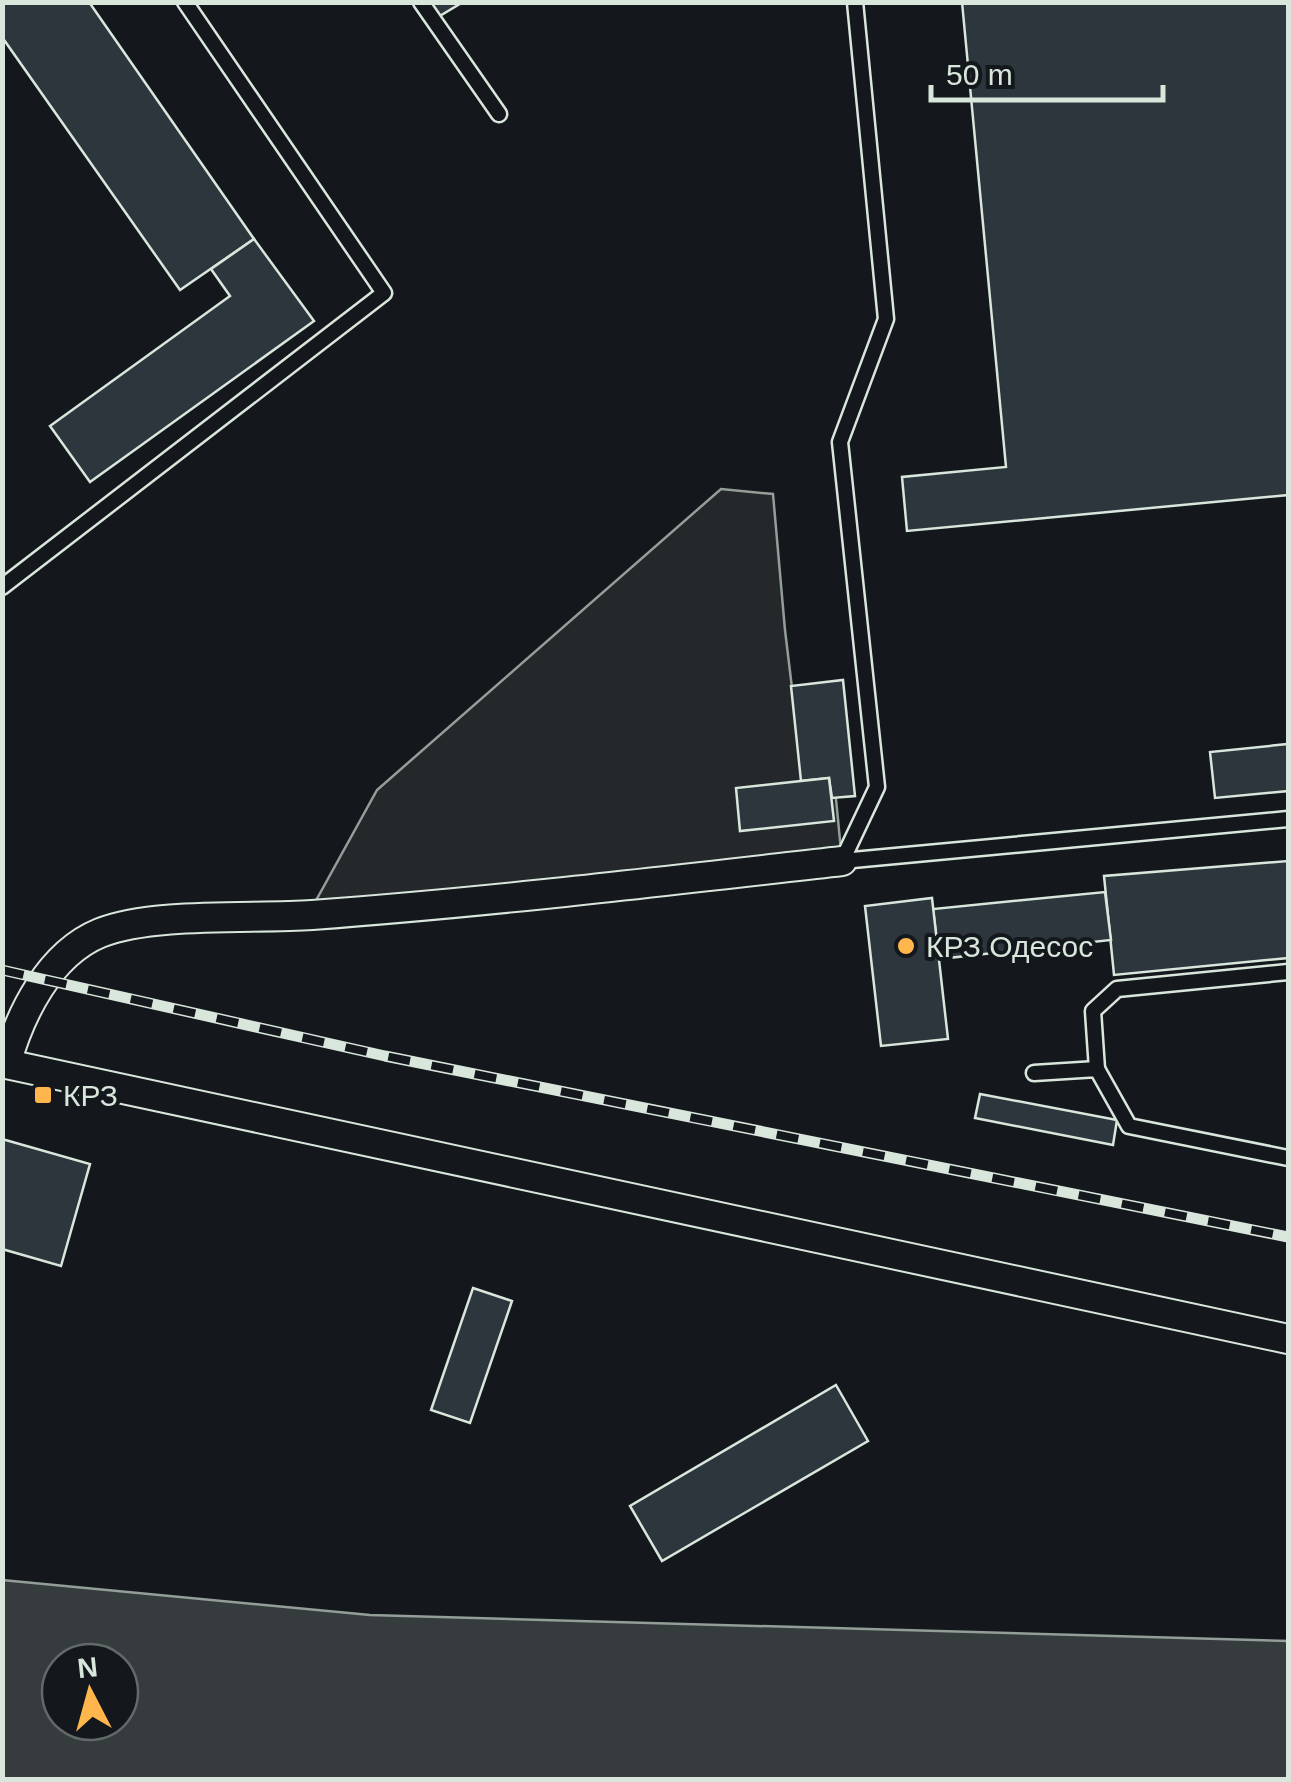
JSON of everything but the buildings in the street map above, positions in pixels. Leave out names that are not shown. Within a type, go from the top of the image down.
[{"type":"street","points":[[842,861],[514,898],[308,915],[137,923],[101,932],[72,948],[46,979],[15,1031],[4,1064],[1288,1339]]},
{"type":"lane","points":[[2,587],[384,292],[186,2]]},
{"type":"lane","points":[[421,2],[499,114]]},
{"type":"lane","points":[[842,861],[877,787],[840,442],[886,320],[855,2]]},
{"type":"lane","points":[[842,861],[1288,819]]},
{"type":"lane","points":[[1288,972],[1116,988],[1093,1011],[1097,1069],[1129,1126],[1288,1158]]},
{"type":"lane","points":[[1034,1073],[1097,1069]]},
{"type":"shaded area","points":[[721,489],[773,494],[802,771],[833,768],[842,861],[308,915],[377,790]]},
{"type":"shaded area","points":[[2,1580],[370,1615],[1288,1641],[1288,1779],[3,1779]]},
{"type":"railway","points":[[2,970],[385,1056],[1288,1237]]},
{"type":"place","name":"КРЗ Одесос","points":[[906,946]]},
{"type":"place","name":"КРЗ","points":[[43,1095]]}]
